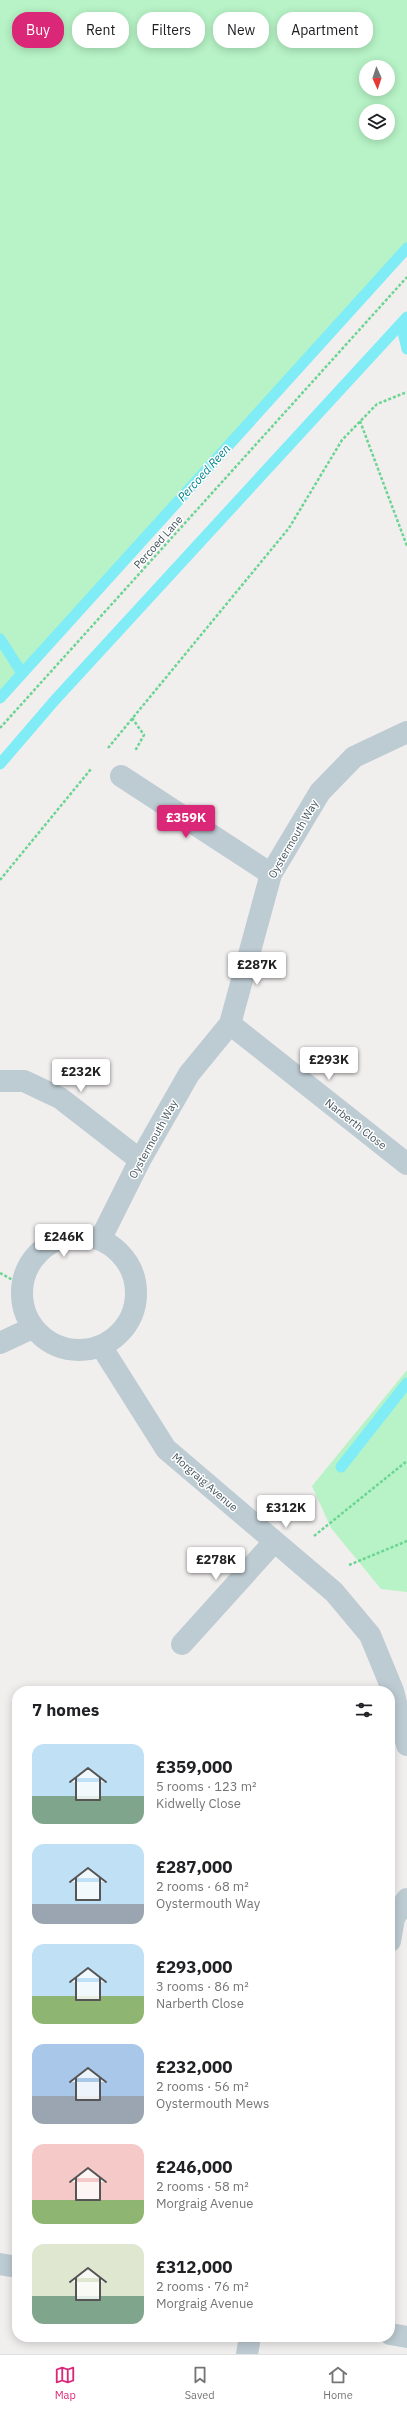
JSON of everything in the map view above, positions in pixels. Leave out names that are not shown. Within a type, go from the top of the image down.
[{"type":"street","name":"Oystermouth Way","points":[[100,1240],[140,1160],[189,1074],[230,1024],[271,874],[320,792],[354,758],[407,732]]},
{"type":"street","points":[[121,776],[271,874]]},
{"type":"street","name":"Narberth Close","points":[[230,1024],[407,1164]]},
{"type":"street","points":[[0,1081],[24,1081],[60,1098],[140,1160]]},
{"type":"street","points":[[66,1237],[87,1237],[100,1240],[125,1259],[133,1275],[136,1293],[133,1311],[120,1332],[101,1346],[81,1351],[69,1350],[50,1343],[32,1328],[25,1314],[21,1298],[22,1285],[28,1265],[40,1251],[66,1237]]},
{"type":"street","points":[[0,1343],[32,1328]]},
{"type":"street","name":"Morgraig Avenue","points":[[101,1346],[166,1448],[334,1592],[370,1636],[391,1686]]},
{"type":"street","points":[[182,1644],[274,1542]]},
{"type":"street","name":"Morgraig Avenue","points":[[395,1699],[407,1745]]},
{"type":"street","points":[[395,1917],[407,1899]]},
{"type":"street","points":[[0,2264],[12,2266]]},
{"type":"street","points":[[395,2335],[407,2337]]},
{"type":"street","points":[[246,2354],[249,2342]]},
{"type":"path","name":"Percoed Lane","points":[[0,728],[407,277]]},
{"type":"path","points":[[107,749],[288,528],[342,440],[377,404],[398,394],[407,392]]},
{"type":"path","points":[[360,421],[407,546]]},
{"type":"path","points":[[121,776],[144,735],[132,718]]},
{"type":"path","points":[[0,880],[92,767]]},
{"type":"path","points":[[0,1273],[22,1285]]},
{"type":"path","points":[[291,1556],[407,1461]]},
{"type":"path","points":[[334,1592],[350,1564],[407,1540]]},
{"type":"green space","points":[[0,0],[407,0],[407,248],[226,451],[0,698]]},
{"type":"green space","points":[[407,1370],[407,1592],[381,1589],[331,1528],[312,1486]]},
{"type":"waterway","name":"Percoed Reen","points":[[0,698],[407,248]]},
{"type":"waterway","points":[[0,764],[55,700],[407,317]]},
{"type":"waterway","points":[[401,324],[407,349]]},
{"type":"waterway","points":[[0,639],[22,673]]},
{"type":"waterway","points":[[341,1467],[407,1383]]}]
